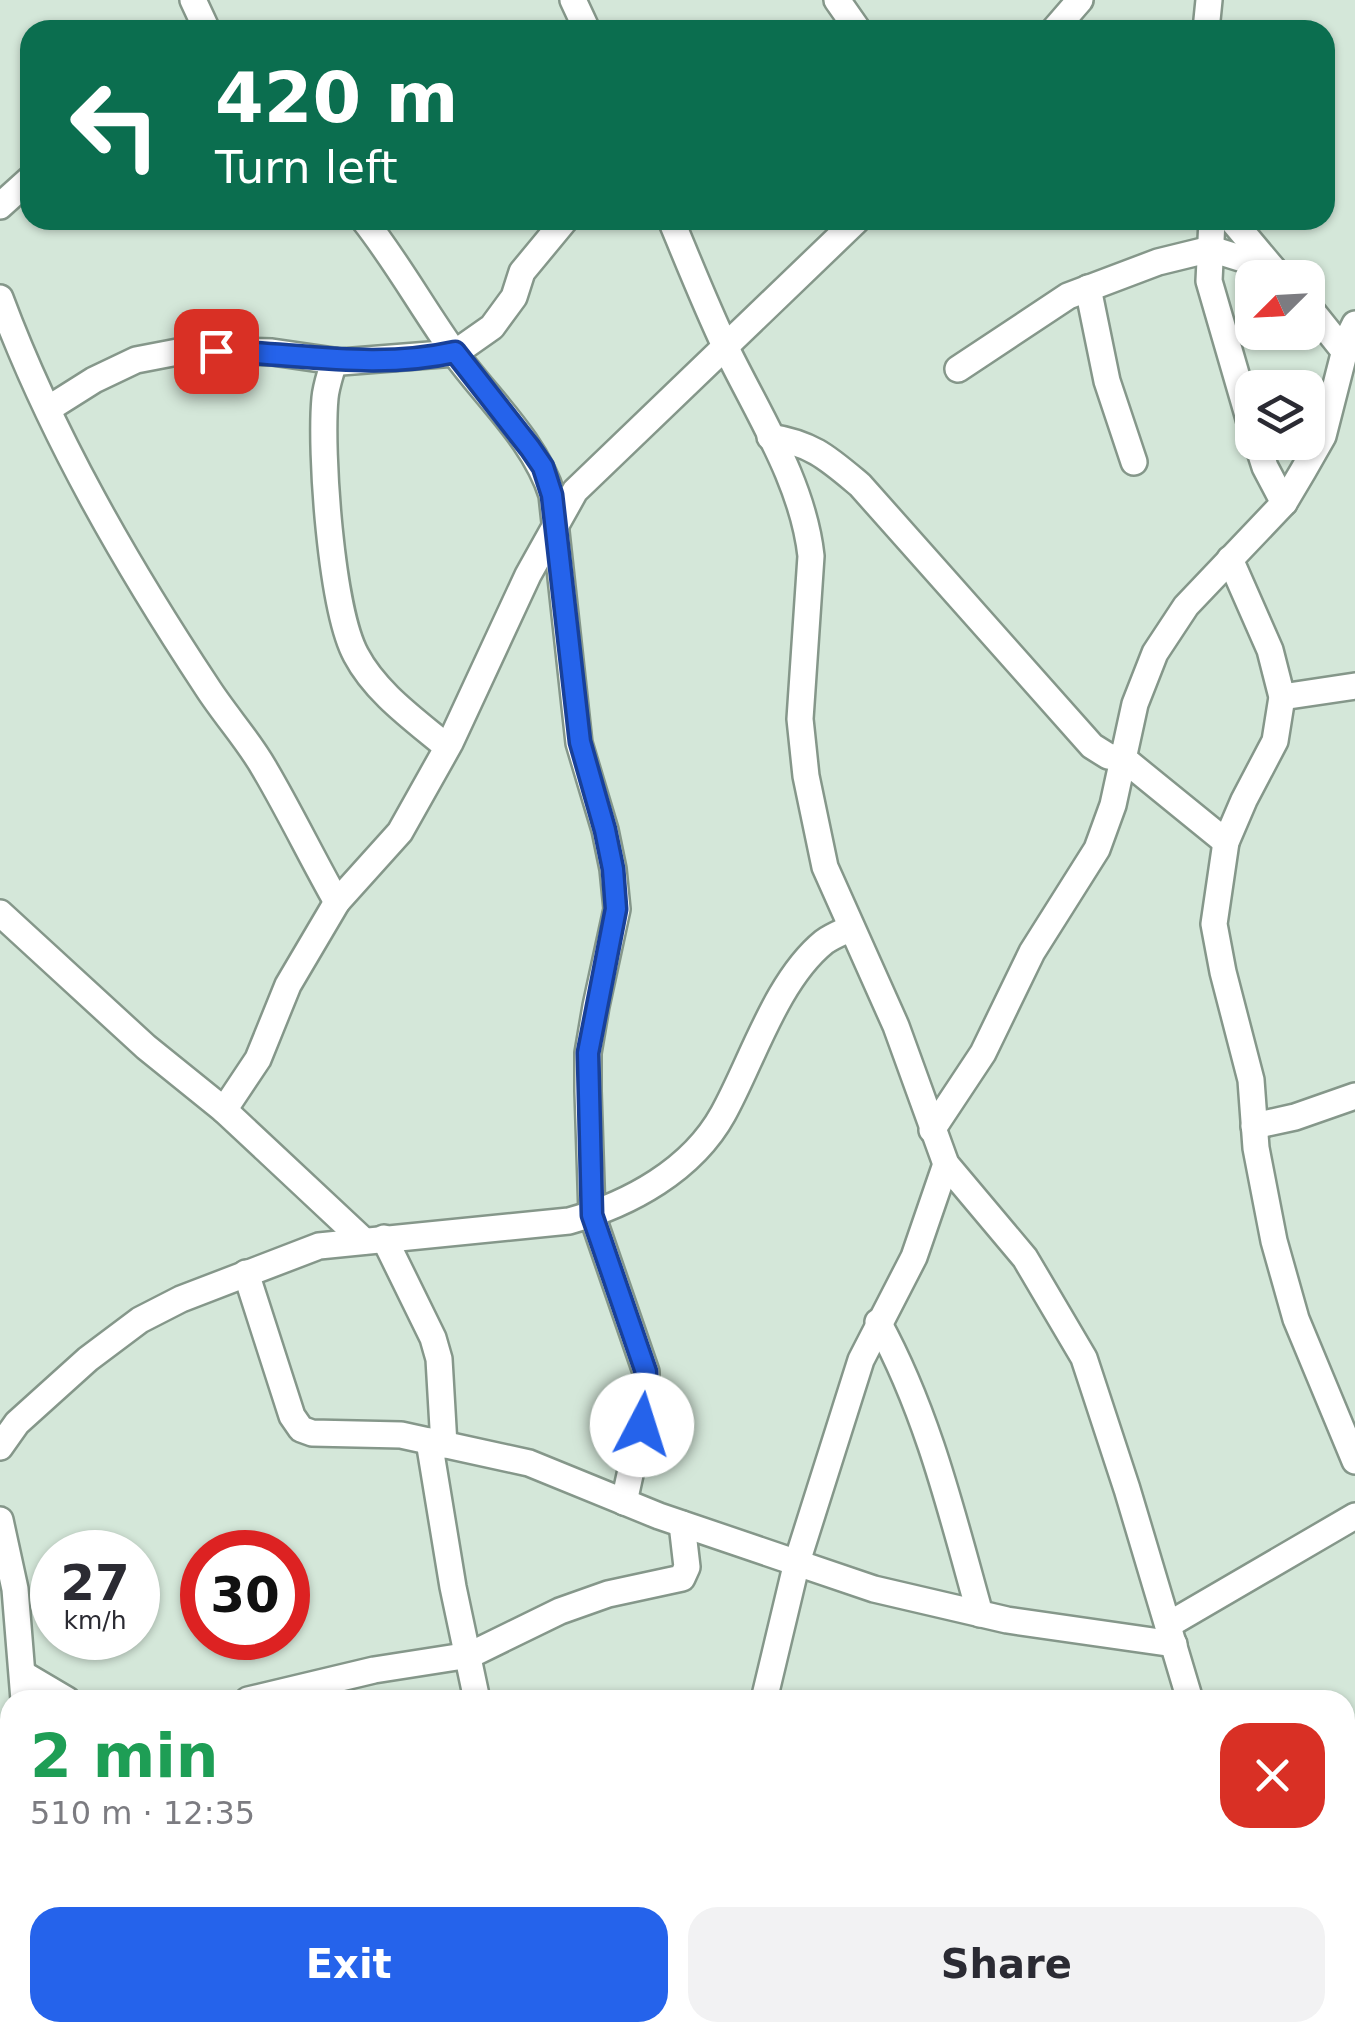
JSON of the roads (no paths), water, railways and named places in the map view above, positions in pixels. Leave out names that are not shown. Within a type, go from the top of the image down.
[{"type":"street","points":[[1063,20],[1080,0]]},
{"type":"street","points":[[0,206],[20,188]]},
{"type":"street","points":[[372,230],[455,352],[543,467],[552,495],[580,742],[605,830],[616,909],[588,1053],[592,1215],[646,1372],[646,1402],[624,1502]]},
{"type":"street","points":[[48,409],[136,360],[188,350],[272,352],[334,361],[397,360],[455,352],[492,326],[514,297],[522,272],[557,230]]},
{"type":"street","points":[[674,230],[770,437],[809,534],[812,556],[800,719],[806,776],[826,867],[896,1026],[946,1164],[1024,1258],[1084,1358],[1187,1690]]},
{"type":"street","points":[[224,1110],[258,1060],[288,985],[337,902],[400,832],[447,747],[556,522],[576,491],[847,230]]},
{"type":"street","points":[[1212,230],[1210,281],[1235,370]]},
{"type":"street","points":[[1240,230],[1266,260]]},
{"type":"street","points":[[958,369],[1068,296],[1088,288],[1158,262],[1211,249],[1241,260]]},
{"type":"street","points":[[1088,288],[1107,381],[1134,462]]},
{"type":"street","points":[[0,298],[48,409],[116,536],[208,689],[263,766],[337,902]]},
{"type":"street","points":[[932,1130],[983,1053],[1032,952],[1096,849],[1113,805],[1135,704],[1155,654],[1186,606],[1284,503],[1323,436],[1344,351],[1355,324]]},
{"type":"street","points":[[1325,327],[1344,351]]},
{"type":"street","points":[[334,361],[325,397],[326,465],[335,574],[346,626],[354,653],[368,673],[406,713],[447,747]]},
{"type":"street","points":[[770,437],[796,441],[821,452],[860,485],[1092,746],[1108,756],[1124,759],[1226,842]]},
{"type":"street","points":[[1263,460],[1284,503]]},
{"type":"street","points":[[1230,559],[1270,650],[1282,697],[1275,742],[1226,842],[1214,924],[1222,972],[1251,1080],[1254,1126],[1274,1242],[1296,1319],[1355,1461]]},
{"type":"street","points":[[1282,697],[1355,686]]},
{"type":"street","points":[[0,913],[146,1047],[374,1240],[433,1338],[439,1359],[437,1443],[453,1587],[475,1690]]},
{"type":"street","points":[[0,1447],[8,1422],[140,1320],[246,1273],[319,1246],[536,1226],[592,1215],[640,1192],[678,1168],[706,1140],[724,1114],[757,1038],[795,979],[826,940],[851,928]]},
{"type":"street","points":[[1254,1126],[1295,1117],[1355,1096]]},
{"type":"street","points":[[766,1690],[797,1562],[861,1360],[914,1258],[946,1164]]},
{"type":"street","points":[[246,1273],[292,1416],[300,1428],[312,1433],[402,1435],[529,1464],[682,1524],[874,1589],[980,1614],[1171,1635],[1355,1516]]},
{"type":"street","points":[[878,1322],[901,1364],[920,1412],[980,1614]]},
{"type":"street","points":[[0,1520],[16,1590],[24,1690]]},
{"type":"street","points":[[290,1690],[374,1670],[470,1655],[560,1611],[608,1594],[682,1578],[687,1567],[682,1524]]},
{"type":"street","points":[[24,1674],[50,1690]]}]
